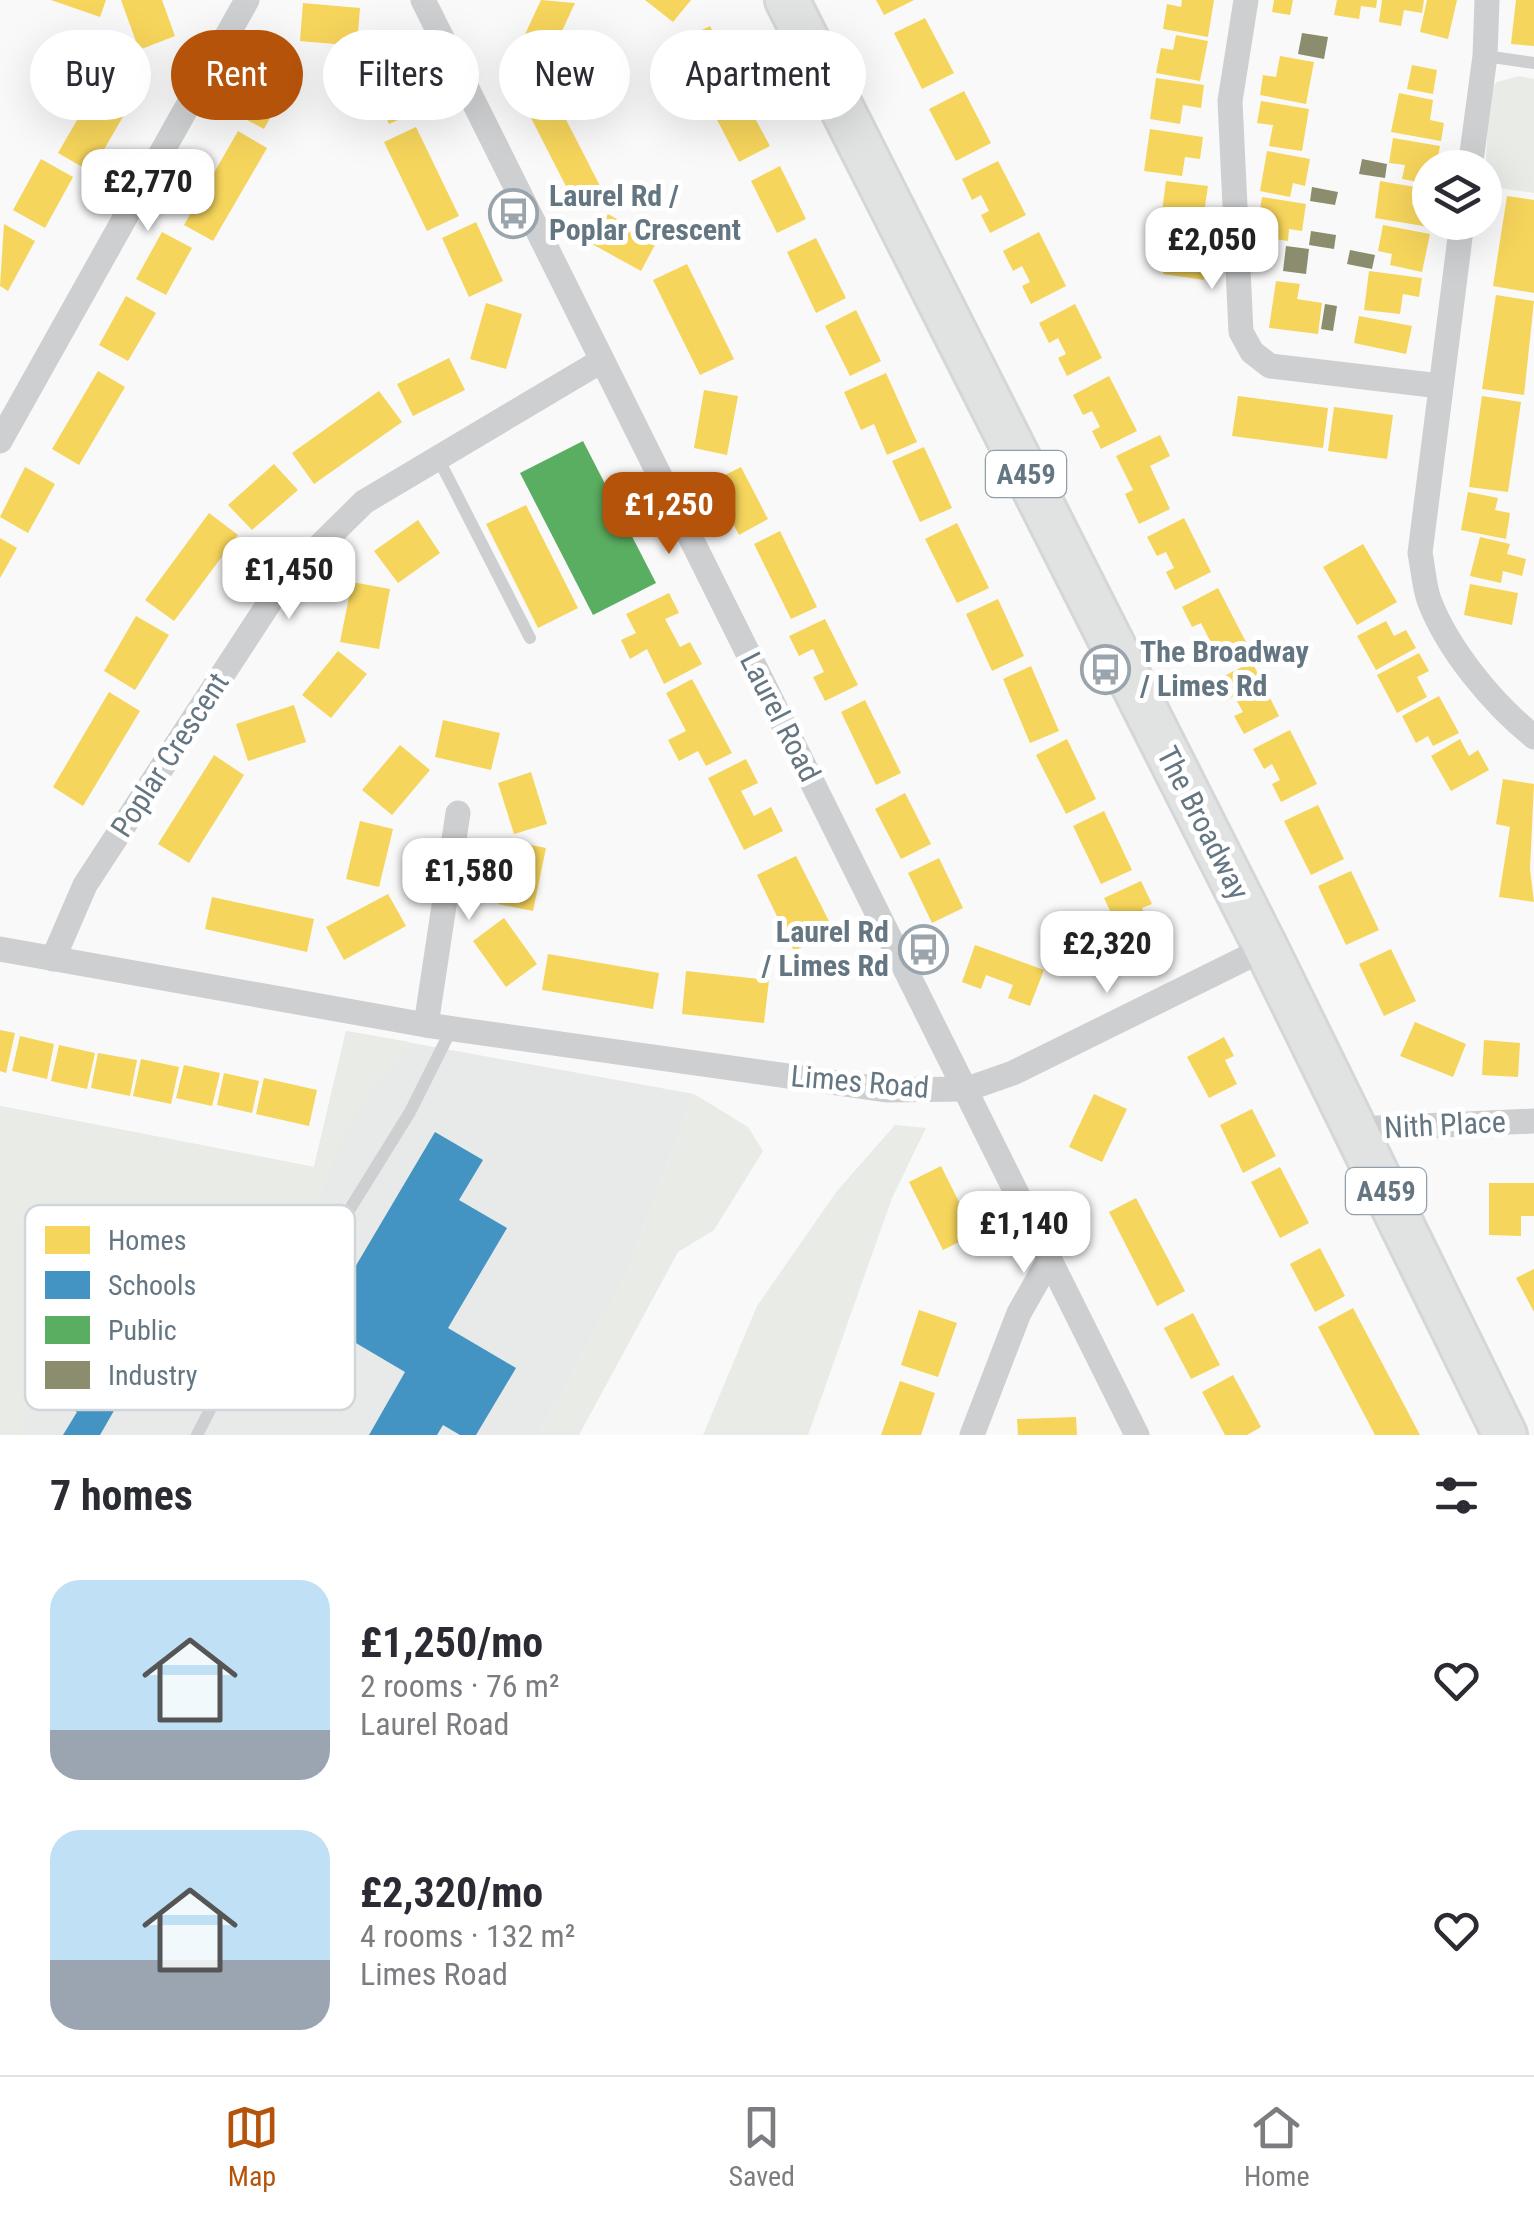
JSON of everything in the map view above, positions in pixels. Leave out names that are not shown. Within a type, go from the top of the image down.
[{"type":"main road","name":"The Broadway","points":[[787,0],[1266,948],[1505,1435]]},
{"type":"street","points":[[0,441],[248,0]]},
{"type":"street","name":"Laurel Road","points":[[423,0],[1137,1435]]},
{"type":"street","points":[[1246,0],[1230,101],[1242,332],[1246,342],[1270,366],[1440,386]]},
{"type":"street","points":[[1472,150],[1485,56],[1487,0]]},
{"type":"street","points":[[1460,240],[1420,553],[1429,599],[1474,673],[1534,737]]},
{"type":"street","name":"Poplar Crescent","points":[[53,959],[85,885],[283,582],[364,502],[601,361]]},
{"type":"street","points":[[426,1025],[458,814]]},
{"type":"street","name":"Limes Road","points":[[0,948],[426,1025],[888,1090],[967,1089],[1013,1073],[1266,948]]},
{"type":"street","name":"Nith Place","points":[[1356,1129],[1534,1120]]},
{"type":"street","points":[[972,1435],[1019,1314],[1048,1262]]},
{"type":"lane","points":[[1485,56],[1534,63]]},
{"type":"lane","points":[[438,458],[530,638]]},
{"type":"lane","points":[[352,1205],[410,1112],[452,1028]]},
{"type":"lane","points":[[197,1435],[210,1410]]},
{"type":"shaded area","points":[[1519,76],[1534,79],[1534,193],[1502,188],[1502,150],[1487,150],[1489,91],[1497,82]]},
{"type":"shaded area","points":[[346,1031],[694,1094],[626,1275],[538,1435],[0,1435],[0,1106],[314,1167]]},
{"type":"shaded area","points":[[346,1031],[410,1042],[347,1131],[317,1205],[25,1205],[25,1410],[30,1410],[22,1435],[0,1435],[0,1106],[314,1167]]},
{"type":"shaded area","points":[[694,1094],[748,1127],[763,1151],[714,1230],[678,1252],[579,1435],[538,1435],[626,1275]]},
{"type":"shaded area","points":[[895,1125],[926,1128],[892,1198],[808,1435],[703,1435],[757,1306],[837,1191]]},
{"type":"building: Homes","points":[[51,0],[106,0],[100,17]]},
{"type":"building: Homes","points":[[121,0],[162,0],[173,30],[171,38],[151,45],[151,30],[132,30]]},
{"type":"building: Homes","points":[[541,0],[575,3],[562,30],[527,30]]},
{"type":"building: Homes","points":[[645,0],[691,0],[673,22]]},
{"type":"building: Homes","points":[[876,0],[914,0],[884,15]]},
{"type":"building: Homes","points":[[1182,0],[1214,0],[1208,37],[1163,29],[1167,4],[1181,7]]},
{"type":"building: Homes","points":[[1274,0],[1293,0],[1290,15],[1272,12]]},
{"type":"building: Homes","points":[[1337,0],[1377,0],[1376,8],[1361,6],[1359,19],[1334,15]]},
{"type":"building: Homes","points":[[1382,0],[1424,0],[1422,13],[1404,10],[1401,26],[1379,22]]},
{"type":"building: Homes","points":[[1427,0],[1457,0],[1448,39],[1420,32]]},
{"type":"building: Homes","points":[[1516,0],[1534,0],[1534,46],[1511,44]]},
{"type":"building: Homes","points":[[303,3],[360,8],[358,30],[323,30],[323,43],[303,41]]},
{"type":"building: Homes","points":[[925,18],[954,73],[922,89],[894,33]]},
{"type":"building: Homes","points":[[1176,35],[1208,41],[1200,81],[1156,73],[1161,48],[1173,50]]},
{"type":"building: Homes","points":[[1280,56],[1314,62],[1306,104],[1260,95],[1263,75],[1276,77]]},
{"type":"building: Homes","points":[[1412,65],[1437,70],[1433,94],[1407,89]]},
{"type":"building: Homes","points":[[1156,78],[1204,85],[1201,108],[1183,105],[1180,124],[1150,119]]},
{"type":"building: Homes","points":[[964,91],[991,143],[956,161],[929,109]]},
{"type":"building: Homes","points":[[1399,93],[1433,100],[1430,120],[1444,123],[1441,141],[1391,132]]},
{"type":"building: Homes","points":[[1261,101],[1309,109],[1302,151],[1269,146],[1273,125],[1257,123]]},
{"type":"building: Homes","points":[[77,120],[121,120],[91,172],[58,153]]},
{"type":"building: Homes","points":[[247,120],[269,120],[264,129]]},
{"type":"building: Homes","points":[[532,120],[566,120],[600,186],[573,200]]},
{"type":"building: Homes","points":[[717,120],[756,120],[770,146],[739,162]]},
{"type":"building: Homes","points":[[416,127],[459,216],[427,231],[384,142]]},
{"type":"building: Homes","points":[[1150,129],[1203,137],[1200,159],[1185,157],[1182,176],[1144,171]]},
{"type":"building: Homes","points":[[238,131],[267,148],[213,241],[184,225]]},
{"type":"building: Homes","points":[[1393,138],[1440,146],[1439,150],[1412,150],[1412,181],[1402,179],[1405,165],[1389,163]]},
{"type":"building: Homes","points":[[1267,151],[1310,159],[1305,186],[1293,183],[1290,197],[1260,191]]},
{"type":"building: Homes","points":[[41,159],[73,177],[45,228],[13,210]]},
{"type":"building: Homes","points":[[998,161],[1026,215],[990,233],[981,215],[989,211],[981,195],[972,200],[962,179]]},
{"type":"building: Homes","points":[[780,166],[806,219],[777,233],[751,181]]},
{"type":"building: Homes","points":[[1166,181],[1208,186],[1201,233],[1210,234],[1204,280],[1163,274],[1169,228],[1160,227]]},
{"type":"building: Homes","points":[[1380,181],[1412,186],[1412,224],[1375,218]]},
{"type":"building: Homes","points":[[1507,196],[1534,200],[1534,293],[1493,286]]},
{"type":"building: Homes","points":[[1262,197],[1306,204],[1302,231],[1289,229],[1288,241],[1256,236]]},
{"type":"building: Homes","points":[[608,214],[657,241],[641,271],[592,244]]},
{"type":"building: Homes","points":[[476,222],[503,281],[469,297],[442,238]]},
{"type":"building: Homes","points":[[4,224],[35,241],[8,291],[0,286]]},
{"type":"building: Homes","points":[[1383,225],[1412,231],[1412,240],[1429,240],[1422,272],[1390,265],[1392,254],[1378,251]]},
{"type":"building: Homes","points":[[162,232],[192,248],[166,295],[136,279]]},
{"type":"building: Homes","points":[[1039,232],[1066,286],[1031,304],[1022,286],[1030,282],[1022,266],[1013,271],[1003,251]]},
{"type":"building: Homes","points":[[816,238],[846,298],[816,313],[787,252]]},
{"type":"building: Homes","points":[[687,264],[734,359],[700,375],[653,280]]},
{"type":"building: Homes","points":[[1369,271],[1422,278],[1419,297],[1403,294],[1400,314],[1364,310]]},
{"type":"building: Homes","points":[[1276,281],[1300,284],[1297,299],[1322,303],[1318,334],[1269,328]]},
{"type":"building: Homes","points":[[1496,295],[1534,301],[1524,395],[1482,389]]},
{"type":"building: Homes","points":[[126,296],[156,313],[128,361],[99,345]]},
{"type":"building: Homes","points":[[486,303],[522,314],[506,369],[470,359]]},
{"type":"building: Homes","points":[[1075,304],[1102,358],[1067,376],[1058,358],[1066,354],[1058,338],[1049,343],[1039,323]]},
{"type":"building: Homes","points":[[856,310],[881,361],[850,376],[825,326]]},
{"type":"building: Homes","points":[[1359,316],[1412,326],[1406,354],[1354,343]]},
{"type":"building: Homes","points":[[449,358],[465,390],[413,416],[397,384]]},
{"type":"building: Homes","points":[[98,371],[125,387],[79,465],[52,449]]},
{"type":"building: Homes","points":[[886,373],[917,442],[887,455],[874,424],[861,430],[844,392]]},
{"type":"building: Homes","points":[[1109,376],[1137,431],[1101,449],[1092,431],[1100,427],[1092,411],[1083,415],[1073,395]]},
{"type":"building: Homes","points":[[704,390],[738,396],[727,455],[694,448]]},
{"type":"building: Homes","points":[[379,391],[402,422],[314,484],[292,453]]},
{"type":"building: Homes","points":[[1238,396],[1328,408],[1323,448],[1232,436]]},
{"type":"building: Homes","points":[[1482,396],[1521,402],[1508,492],[1469,487]]},
{"type":"building: Homes","points":[[1334,407],[1393,415],[1387,459],[1328,451]]},
{"type":"building: Homes","points":[[1160,435],[1170,456],[1150,466],[1170,509],[1139,524],[1125,494],[1133,490],[1116,456]]},
{"type":"building: Homes","points":[[924,447],[952,508],[920,522],[892,461]]},
{"type":"building: Homes","points":[[274,464],[298,490],[252,530],[228,505]]},
{"type":"building: Homes","points":[[25,467],[55,484],[28,533],[0,517]]},
{"type":"building: Homes","points":[[741,467],[768,519],[739,535],[711,482]]},
{"type":"building: Homes","points":[[1468,492],[1498,498],[1495,510],[1510,513],[1506,539],[1461,530]]},
{"type":"building: Homes","points":[[526,505],[578,608],[538,628],[486,524]]},
{"type":"building: Homes","points":[[209,513],[238,535],[174,621],[145,600]]},
{"type":"building: Homes","points":[[1184,518],[1211,572],[1175,590],[1166,572],[1174,568],[1166,552],[1157,556],[1147,537]]},
{"type":"building: Homes","points":[[418,520],[440,553],[398,583],[374,551]]},
{"type":"building: Homes","points":[[957,523],[989,588],[957,603],[925,539]]},
{"type":"building: Homes","points":[[780,531],[817,607],[791,619],[754,544]]},
{"type":"building: Homes","points":[[1480,537],[1510,544],[1507,554],[1526,559],[1522,576],[1503,571],[1501,583],[1470,576]]},
{"type":"building: Homes","points":[[0,538],[17,548],[0,578]]},
{"type":"building: Homes","points":[[1363,544],[1397,602],[1357,625],[1323,567]]},
{"type":"building: Homes","points":[[352,582],[390,589],[379,649],[340,642]]},
{"type":"building: Homes","points":[[1470,584],[1518,593],[1512,625],[1464,615]]},
{"type":"building: Homes","points":[[1218,588],[1246,642],[1210,661],[1201,643],[1209,639],[1201,623],[1192,627],[1182,607]]},
{"type":"building: Homes","points":[[669,593],[679,613],[665,619],[680,647],[690,642],[702,664],[664,684],[647,649],[630,659],[621,640],[636,633],[626,614]]},
{"type":"building: Homes","points":[[998,599],[1024,656],[992,671],[966,614]]},
{"type":"building: Homes","points":[[136,616],[169,635],[135,690],[104,671]]},
{"type":"building: Homes","points":[[825,619],[858,685],[825,701],[813,677],[824,672],[813,649],[799,656],[789,636]]},
{"type":"building: Homes","points":[[1386,621],[1394,636],[1406,630],[1416,648],[1376,670],[1357,636]]},
{"type":"building: Homes","points":[[338,651],[367,674],[331,718],[302,695]]},
{"type":"building: Homes","points":[[1419,653],[1429,671],[1417,677],[1427,697],[1397,713],[1377,675]]},
{"type":"building: Homes","points":[[1252,662],[1279,716],[1244,734],[1234,716],[1243,712],[1234,696],[1226,701],[1216,680]]},
{"type":"building: Homes","points":[[1031,666],[1059,731],[1030,743],[1003,679]]},
{"type":"building: Homes","points":[[692,679],[732,753],[706,766],[698,751],[679,761],[668,740],[686,731],[666,693]]},
{"type":"building: Homes","points":[[109,692],[140,711],[83,806],[53,787]]},
{"type":"building: Homes","points":[[1439,696],[1459,733],[1433,746],[1428,736],[1416,743],[1402,716]]},
{"type":"building: Homes","points":[[865,700],[901,773],[876,785],[841,712]]},
{"type":"building: Homes","points":[[294,705],[306,742],[248,761],[236,724]]},
{"type":"building: Homes","points":[[443,720],[500,733],[491,770],[435,757]]},
{"type":"building: Homes","points":[[1290,730],[1317,784],[1281,802],[1272,784],[1280,780],[1272,764],[1264,769],[1253,749]]},
{"type":"building: Homes","points":[[1067,739],[1096,799],[1066,814],[1036,755]]},
{"type":"building: Homes","points":[[1460,739],[1469,756],[1478,750],[1489,770],[1451,791],[1431,756]]},
{"type":"building: Homes","points":[[400,745],[430,770],[392,815],[362,790]]},
{"type":"building: Homes","points":[[214,755],[244,775],[189,863],[158,844]]},
{"type":"building: Homes","points":[[746,759],[758,783],[741,791],[754,816],[771,807],[783,831],[744,850],[708,778]]},
{"type":"building: Homes","points":[[531,772],[547,824],[514,834],[498,783]]},
{"type":"building: Homes","points":[[1503,779],[1534,784],[1530,869],[1534,902],[1499,897],[1510,827],[1496,824]]},
{"type":"building: Homes","points":[[905,793],[931,844],[901,859],[875,809]]},
{"type":"building: Homes","points":[[1318,805],[1344,859],[1311,875],[1284,821]]},
{"type":"building: Homes","points":[[1104,811],[1132,870],[1101,884],[1073,826]]},
{"type":"building: Homes","points":[[360,821],[393,829],[379,887],[346,879]]},
{"type":"building: Homes","points":[[511,841],[546,848],[533,911],[498,904]]},
{"type":"building: Homes","points":[[796,856],[834,931],[794,951],[757,875]]},
{"type":"building: Homes","points":[[939,858],[963,908],[932,923],[908,873]]},
{"type":"building: Homes","points":[[1351,871],[1379,930],[1346,945],[1318,886]]},
{"type":"building: Homes","points":[[1141,881],[1152,904],[1142,908],[1156,938],[1129,951],[1104,898]]},
{"type":"building: Homes","points":[[388,894],[406,926],[344,960],[326,927]]},
{"type":"building: Homes","points":[[212,897],[314,919],[307,952],[205,929]]},
{"type":"building: Homes","points":[[504,918],[537,964],[506,987],[473,941]]},
{"type":"building: Homes","points":[[975,945],[1044,970],[1030,1006],[1008,998],[1013,985],[986,975],[981,989],[962,982]]},
{"type":"building: Homes","points":[[1391,949],[1416,1001],[1384,1016],[1359,964]]},
{"type":"building: Homes","points":[[548,954],[659,973],[653,1009],[542,990]]},
{"type":"building: Homes","points":[[686,971],[769,980],[764,1023],[682,1014]]},
{"type":"building: Homes","points":[[1415,1022],[1466,1044],[1453,1077],[1400,1056]]},
{"type":"building: Homes","points":[[0,1030],[15,1033],[6,1073],[0,1071]]},
{"type":"building: Homes","points":[[20,1036],[54,1044],[47,1079],[12,1071]]},
{"type":"building: Homes","points":[[1224,1037],[1234,1056],[1225,1060],[1237,1084],[1209,1098],[1187,1057]]},
{"type":"building: Homes","points":[[1484,1040],[1520,1043],[1518,1077],[1482,1075]]},
{"type":"building: Homes","points":[[59,1045],[95,1053],[87,1089],[51,1081]]},
{"type":"building: Homes","points":[[98,1053],[137,1060],[130,1096],[91,1088]]},
{"type":"building: Homes","points":[[141,1059],[179,1067],[171,1104],[133,1096]]},
{"type":"building: Homes","points":[[184,1065],[220,1073],[212,1106],[176,1098]]},
{"type":"building: Homes","points":[[224,1073],[259,1081],[252,1113],[217,1105]]},
{"type":"building: Homes","points":[[264,1078],[317,1090],[309,1126],[256,1114]]},
{"type":"building: Homes","points":[[1094,1094],[1127,1109],[1102,1162],[1069,1147]]},
{"type":"building: Homes","points":[[1252,1109],[1276,1156],[1243,1173],[1220,1125]]},
{"type":"building: Homes","points":[[941,1166],[975,1234],[943,1250],[909,1182]]},
{"type":"building: Homes","points":[[1280,1167],[1309,1223],[1280,1238],[1251,1182]]},
{"type":"building: Homes","points":[[1489,1183],[1534,1183],[1534,1216],[1521,1216],[1521,1236],[1489,1235]]},
{"type":"building: Homes","points":[[1136,1198],[1185,1291],[1157,1306],[1109,1212]]},
{"type":"building: Homes","points":[[1320,1248],[1345,1296],[1315,1312],[1290,1264]]},
{"type":"building: Homes","points":[[1534,1269],[1534,1312],[1516,1278]]},
{"type":"building: Homes","points":[[1353,1308],[1420,1435],[1375,1435],[1318,1327]]},
{"type":"building: Homes","points":[[919,1310],[957,1323],[938,1377],[901,1365]]},
{"type":"building: Homes","points":[[1193,1313],[1220,1365],[1191,1379],[1164,1328]]},
{"type":"building: Homes","points":[[1233,1375],[1261,1427],[1247,1435],[1225,1435],[1202,1392]]},
{"type":"building: Homes","points":[[900,1381],[935,1393],[921,1435],[881,1435]]},
{"type":"building: Homes","points":[[1076,1417],[1077,1435],[1018,1435],[1017,1419]]},
{"type":"building: Schools","points":[[435,1132],[483,1160],[459,1200],[507,1228],[448,1328],[516,1368],[476,1435],[460,1435],[443,1425],[437,1435],[369,1435],[405,1372],[355,1342],[355,1267]]},
{"type":"building: Schools","points":[[73,1410],[114,1410],[100,1435],[63,1435],[77,1412]]},
{"type":"building: Public","points":[[583,441],[656,583],[593,615],[520,473]]},
{"type":"building: Industry","points":[[1302,33],[1328,37],[1324,59],[1298,54]]},
{"type":"building: Industry","points":[[1362,159],[1387,164],[1385,178],[1359,174]]},
{"type":"building: Industry","points":[[1312,187],[1338,192],[1335,205],[1310,201]]},
{"type":"building: Industry","points":[[1311,231],[1336,235],[1334,249],[1309,245]]},
{"type":"building: Industry","points":[[1286,246],[1309,249],[1306,274],[1283,271]]},
{"type":"building: Industry","points":[[1350,250],[1375,255],[1372,269],[1347,264]]},
{"type":"building: Industry","points":[[1325,304],[1337,306],[1333,331],[1321,329]]},
{"type":"place","name":"Laurel Rd / Poplar Crescent","points":[[514,213]]},
{"type":"place","name":"The Broadway / Limes Rd","points":[[1105,669]]},
{"type":"place","name":"Laurel Rd / Limes Rd","points":[[924,949]]}]
